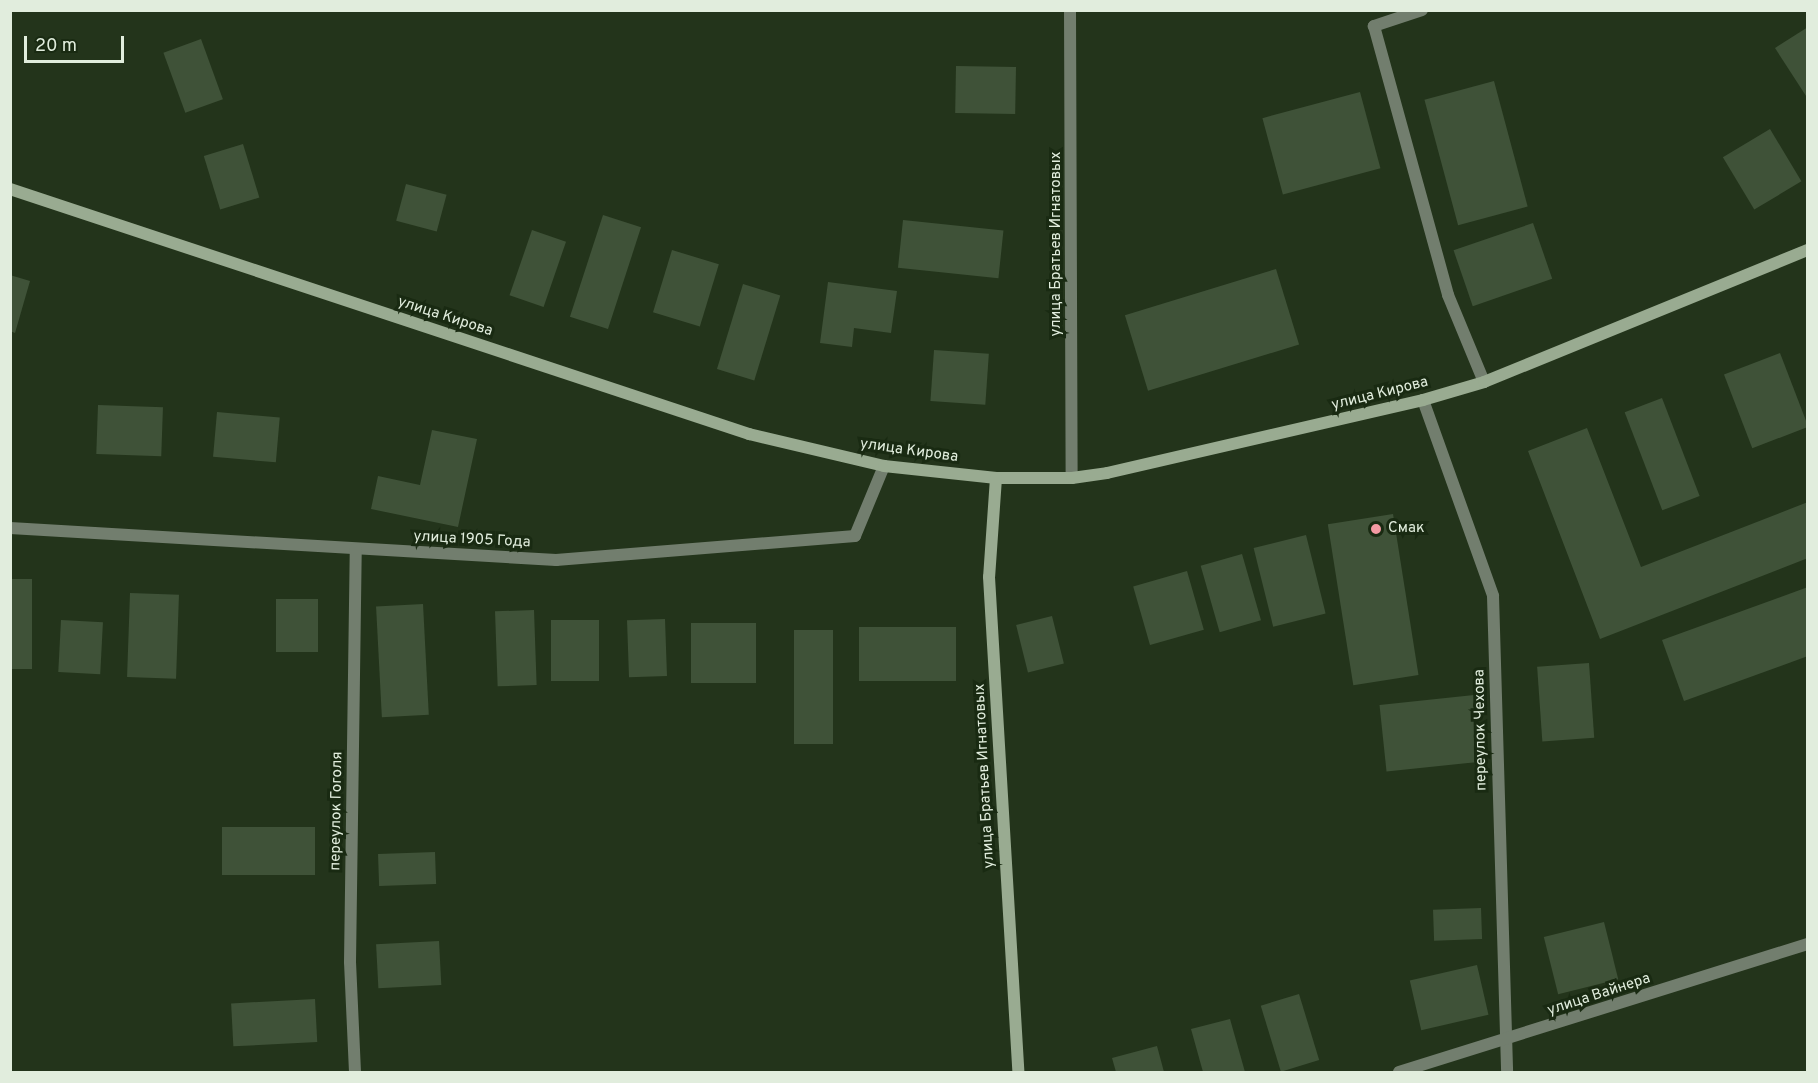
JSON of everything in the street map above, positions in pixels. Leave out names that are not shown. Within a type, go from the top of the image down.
[{"type":"main road","name":"улица Кирова","points":[[10,189],[749,434],[884,466],[996,478],[1072,478],[1107,473],[1422,400],[1484,382],[1754,274],[1808,250]]},
{"type":"main road","name":"улица Братьев Игнатовых","points":[[996,478],[989,577],[1018,1072]]},
{"type":"street","name":"улица Братьев Игнатовых","points":[[1070,10],[1072,478]]},
{"type":"street","points":[[1422,10],[1374,26],[1448,295],[1484,382]]},
{"type":"street","name":"переулок Чехова","points":[[1422,400],[1493,596],[1503,1041],[1507,1072]]},
{"type":"street","name":"улица 1905 Года","points":[[10,528],[556,560],[855,536],[884,466]]},
{"type":"street","name":"переулок Гоголя","points":[[355,1072],[350,962],[356,549]]},
{"type":"street","name":"улица Вайнера","points":[[1399,1072],[1808,944]]},
{"type":"building","points":[[1808,27],[1808,99],[1775,48]]},
{"type":"building","points":[[201,39],[223,99],[185,113],[163,53]]},
{"type":"building","points":[[956,66],[1016,67],[1015,114],[955,113]]},
{"type":"building","points":[[1494,81],[1528,207],[1458,225],[1424,100]]},
{"type":"building","points":[[1360,92],[1380,168],[1283,194],[1262,118]]},
{"type":"building","points":[[1770,129],[1801,181],[1754,210],[1723,157]]},
{"type":"building","points":[[243,144],[259,198],[220,210],[204,156]]},
{"type":"building","points":[[406,184],[447,195],[437,232],[396,221]]},
{"type":"building","points":[[603,215],[641,227],[608,329],[570,317]]},
{"type":"building","points":[[903,220],[1003,231],[998,278],[898,268]]},
{"type":"building","points":[[1533,223],[1552,279],[1473,306],[1454,250]]},
{"type":"building","points":[[532,230],[566,242],[544,307],[510,295]]},
{"type":"building","points":[[672,250],[719,264],[700,326],[653,312]]},
{"type":"building","points":[[1276,269],[1299,345],[1148,391],[1125,315]]},
{"type":"building","points":[[10,275],[30,281],[15,333],[10,331]]},
{"type":"building","points":[[828,282],[897,291],[891,333],[854,328],[852,347],[820,343]]},
{"type":"building","points":[[743,284],[780,295],[754,381],[717,369]]},
{"type":"building","points":[[934,350],[989,354],[985,405],[930,401]]},
{"type":"building","points":[[1780,353],[1808,427],[1752,448],[1724,375]]},
{"type":"building","points":[[1662,398],[1700,496],[1662,510],[1625,412]]},
{"type":"building","points":[[98,405],[163,407],[161,456],[96,454]]},
{"type":"building","points":[[217,412],[280,417],[276,462],[213,457]]},
{"type":"building","points":[[1587,428],[1641,567],[1808,502],[1808,558],[1600,639],[1528,451]]},
{"type":"building","points":[[432,430],[477,439],[458,527],[371,509],[378,476],[420,485]]},
{"type":"building","points":[[1393,514],[1418,675],[1353,685],[1328,524]]},
{"type":"building","points":[[1306,535],[1326,614],[1273,627],[1254,548]]},
{"type":"building","points":[[1242,554],[1261,620],[1220,632],[1201,566]]},
{"type":"building","points":[[1187,571],[1204,630],[1150,645],[1133,586]]},
{"type":"building","points":[[10,579],[32,579],[32,669],[10,669]]},
{"type":"building","points":[[1808,587],[1808,656],[1684,701],[1662,640]]},
{"type":"building","points":[[130,593],[179,595],[176,679],[127,677]]},
{"type":"building","points":[[276,599],[318,599],[318,652],[276,652]]},
{"type":"building","points":[[423,604],[429,715],[382,717],[376,606]]},
{"type":"building","points":[[534,610],[537,685],[498,686],[495,611]]},
{"type":"building","points":[[1052,616],[1064,664],[1028,672],[1016,625]]},
{"type":"building","points":[[665,619],[667,676],[629,677],[627,620]]},
{"type":"building","points":[[61,620],[103,622],[100,674],[58,672]]},
{"type":"building","points":[[551,620],[599,620],[599,681],[551,681]]},
{"type":"building","points":[[691,623],[756,623],[756,683],[691,683]]},
{"type":"building","points":[[859,627],[956,627],[956,681],[859,681]]},
{"type":"building","points":[[794,630],[833,630],[833,744],[794,744]]},
{"type":"building","points":[[1589,663],[1594,738],[1542,741],[1537,667]]},
{"type":"building","points":[[1474,695],[1481,762],[1387,772],[1380,705]]},
{"type":"building","points":[[222,827],[315,827],[315,875],[222,875]]},
{"type":"building","points":[[435,852],[436,884],[379,886],[378,854]]},
{"type":"building","points":[[1481,908],[1482,939],[1434,941],[1433,910]]},
{"type":"building","points":[[1604,922],[1618,979],[1558,994],[1544,937]]},
{"type":"building","points":[[439,941],[441,985],[378,988],[376,944]]},
{"type":"building","points":[[1477,965],[1488,1015],[1421,1030],[1410,981]]},
{"type":"building","points":[[1299,994],[1319,1060],[1281,1072],[1261,1006]]},
{"type":"building","points":[[315,999],[317,1042],[233,1046],[231,1003]]},
{"type":"building","points":[[1230,1019],[1245,1072],[1203,1072],[1191,1029]]},
{"type":"building","points":[[1157,1046],[1164,1072],[1116,1072],[1112,1058]]},
{"type":"place","name":"Смак","points":[[1376,529]]}]
